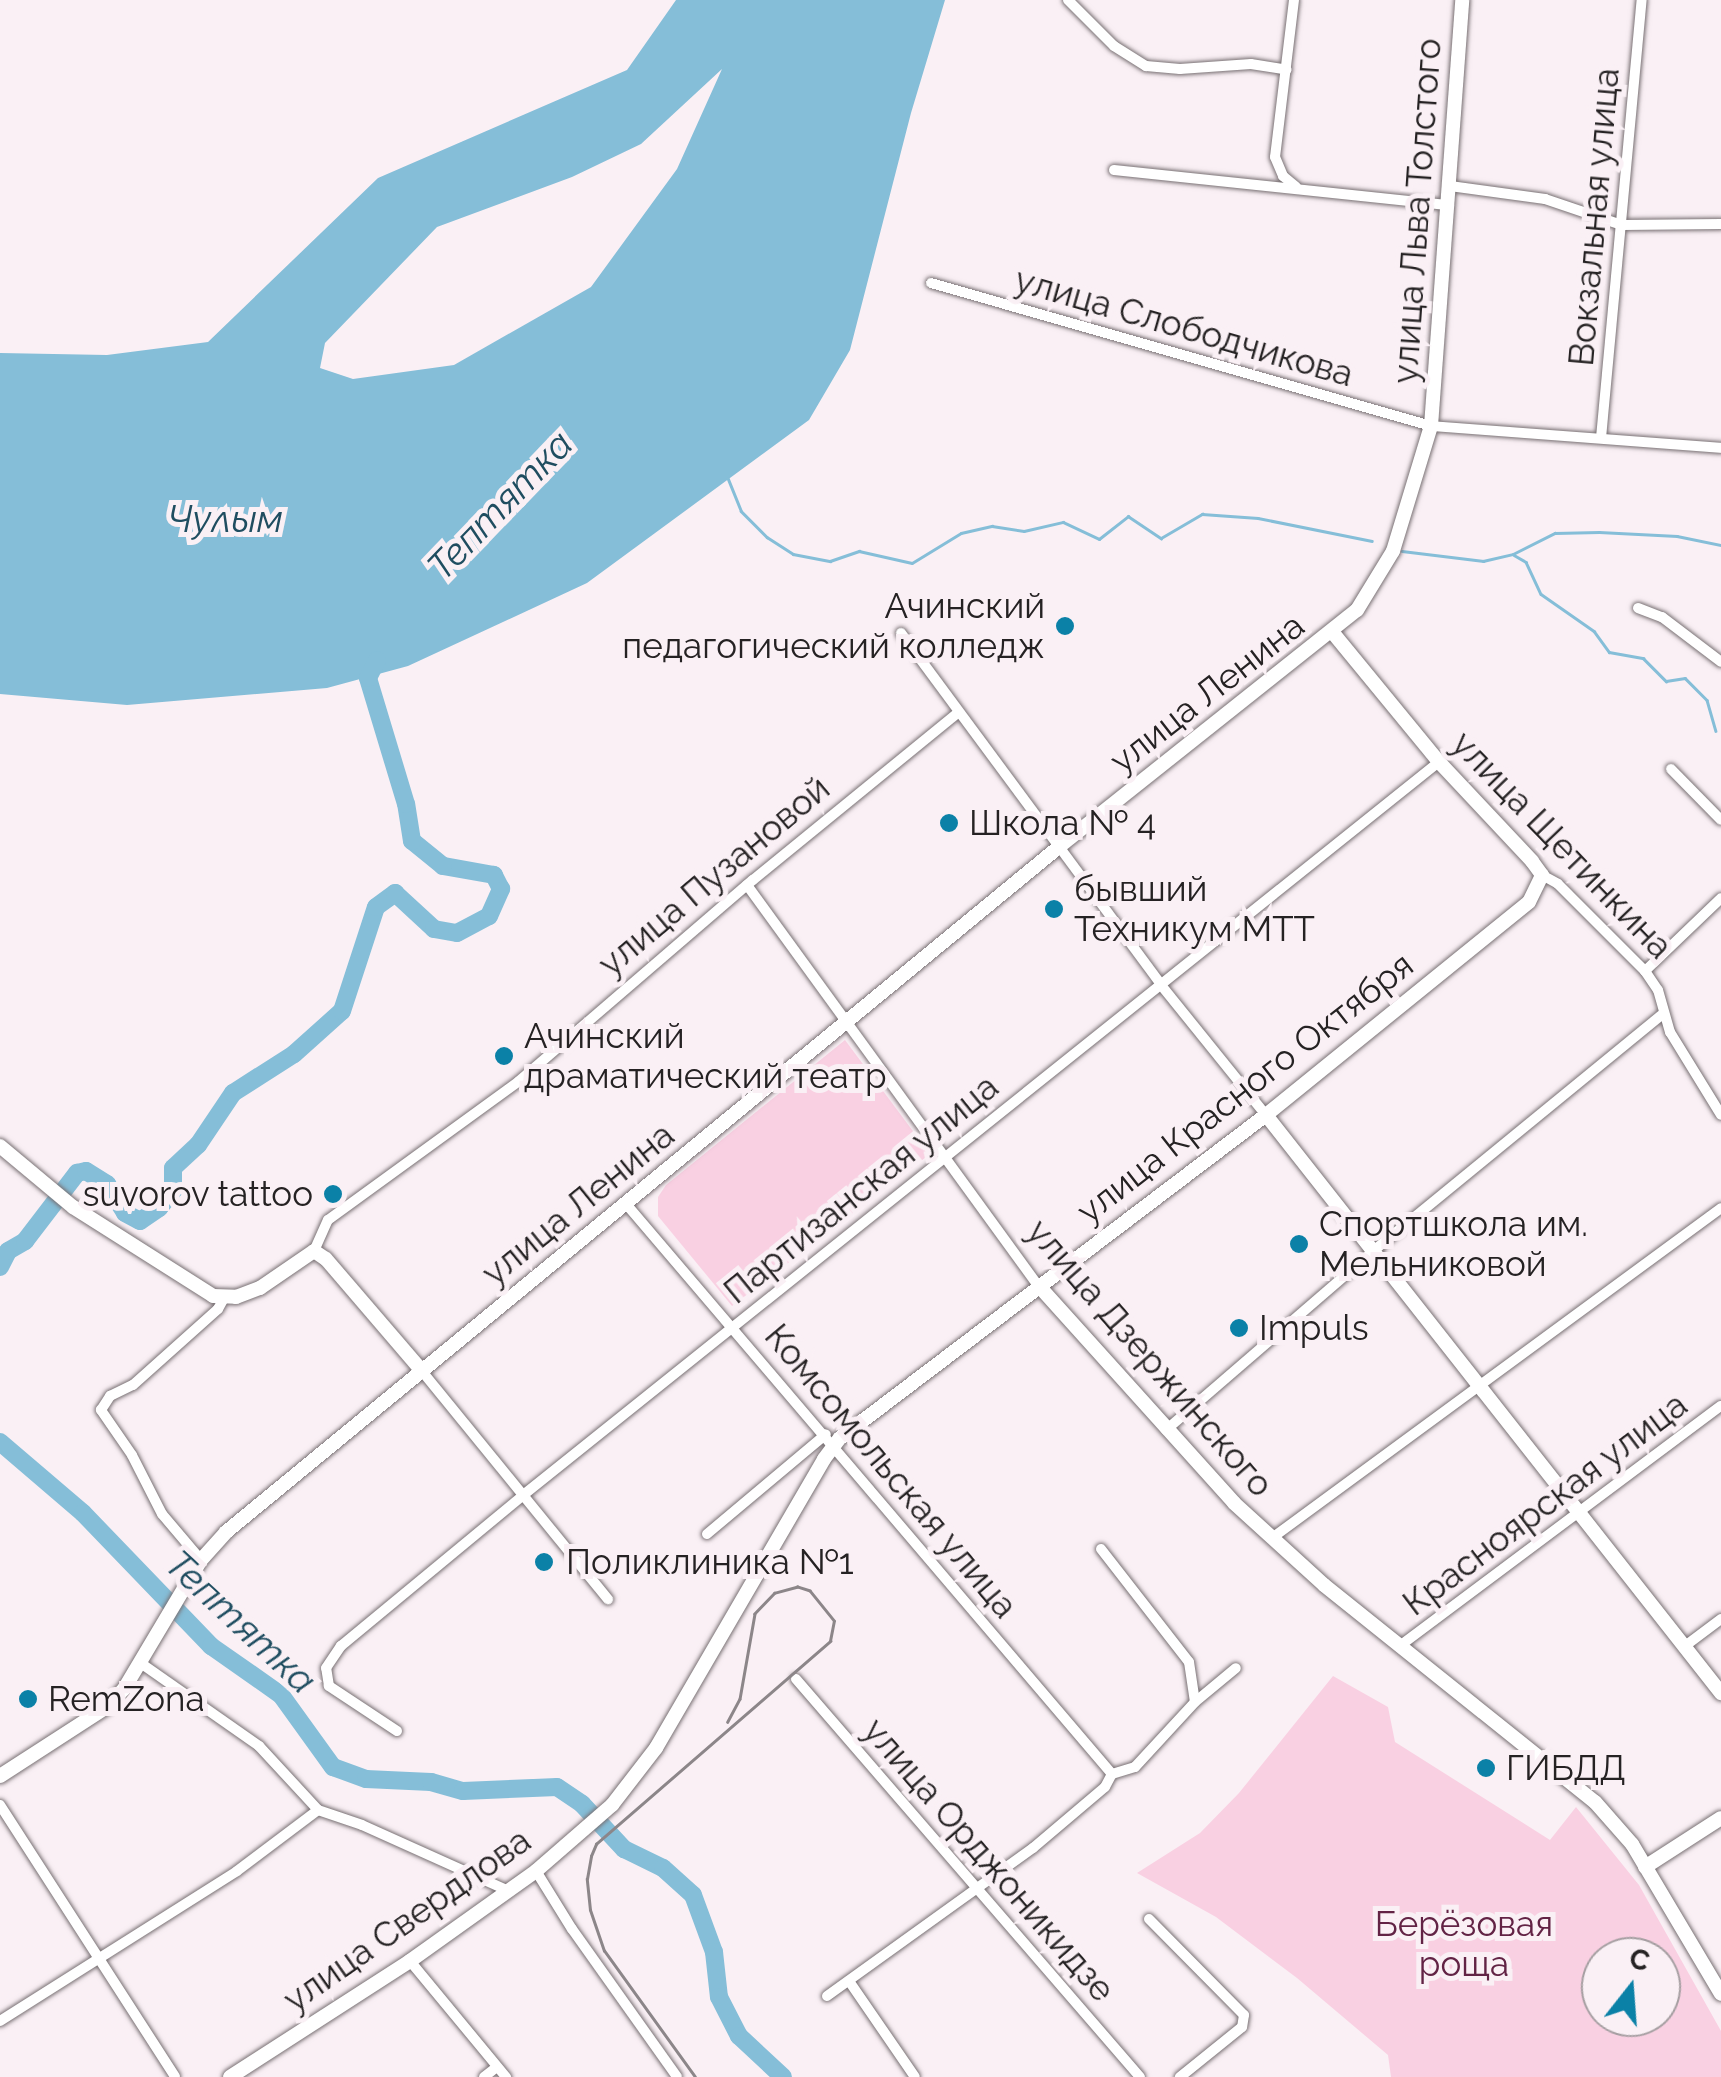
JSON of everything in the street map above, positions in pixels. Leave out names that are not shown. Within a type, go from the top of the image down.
[{"type":"main road","name":"улица Льва Толстого","points":[[1431,426],[1462,0]]},
{"type":"main road","name":"улица Ленина","points":[[0,1776],[105,1708],[142,1664],[201,1560],[226,1532],[1060,846],[1333,633],[1370,594],[1393,551],[1431,426]]},
{"type":"main road","name":"улица Щетинкина","points":[[1333,633],[1439,762],[1542,875]]},
{"type":"main road","name":"улица Красного Октября","points":[[612,1805],[656,1748],[829,1442],[1266,1114],[1529,902],[1542,875]]},
{"type":"main road","points":[[1266,1114],[1721,1693]]},
{"type":"main road","points":[[0,1146],[73,1206],[192,1285],[224,1298]]},
{"type":"main road","points":[[314,1251],[420,1370]]},
{"type":"main road","name":"улица Пузановой","points":[[224,1298],[260,1288],[314,1251]]},
{"type":"main road","name":"улица Дзержинского","points":[[1038,1286],[1202,1473],[1272,1538],[1594,1802],[1632,1844],[1721,1994]]},
{"type":"main road","name":"улица Свердлова","points":[[230,2077],[410,1962],[509,1891],[612,1805]]},
{"type":"main road","points":[[1645,1867],[1721,1818]]},
{"type":"street","points":[[1294,0],[1274,157],[1283,176],[1297,187]]},
{"type":"street","name":"Вокзальная улица","points":[[1600,438],[1642,0]]},
{"type":"street","points":[[1071,1],[1114,46],[1146,66],[1180,69],[1251,64],[1286,70]]},
{"type":"street","points":[[1114,170],[1449,205]]},
{"type":"street","points":[[1450,186],[1546,198],[1622,225],[1721,224]]},
{"type":"street","name":"улица Слободчикова","points":[[932,283],[1431,426],[1721,448]]},
{"type":"street","points":[[1638,608],[1662,616],[1721,662]]},
{"type":"street","points":[[901,633],[1160,985],[1266,1114]]},
{"type":"street","name":"улица Пузановой","points":[[314,1251],[328,1220],[519,1081],[747,885],[958,713]]},
{"type":"street","name":"Партизанская улица","points":[[397,1731],[329,1686],[326,1668],[341,1646],[522,1496],[1439,762]]},
{"type":"street","points":[[1671,770],[1721,820]]},
{"type":"street","name":"улица Щетинкина","points":[[1542,875],[1558,884],[1645,971],[1658,990],[1664,1014],[1721,1115]]},
{"type":"street","name":"улица Дзержинского","points":[[747,885],[1038,1286]]},
{"type":"street","points":[[1645,971],[1721,898]]},
{"type":"street","points":[[1166,1430],[1372,1252],[1664,1014]]},
{"type":"street","name":"Комсомольская улица","points":[[627,1205],[1112,1774]]},
{"type":"street","points":[[1272,1538],[1721,1208]]},
{"type":"street","points":[[201,1560],[162,1514],[132,1454],[102,1410],[105,1403],[132,1386],[224,1298]]},
{"type":"street","points":[[420,1370],[608,1600]]},
{"type":"street","name":"Красноярская улица","points":[[1401,1645],[1581,1516],[1721,1406]]},
{"type":"street","points":[[707,1534],[829,1442]]},
{"type":"street","points":[[1102,1549],[1189,1662],[1195,1702]]},
{"type":"street","points":[[1685,1646],[1721,1619]]},
{"type":"street","points":[[142,1664],[260,1746],[318,1810],[362,1824],[509,1891]]},
{"type":"street","points":[[827,1996],[978,1888],[1105,1787],[1112,1774],[1135,1766],[1195,1702],[1236,1668]]},
{"type":"street","name":"улица Орджоникидзе","points":[[796,1678],[1140,2077]]},
{"type":"street","points":[[0,1805],[175,2077]]},
{"type":"street","points":[[0,2021],[237,1871],[318,1810]]},
{"type":"street","points":[[536,1870],[572,1930],[678,2077]]},
{"type":"street","points":[[1149,1919],[1241,2008],[1242,2027],[1180,2077]]},
{"type":"street","points":[[410,1962],[506,2077]]},
{"type":"street","points":[[849,1981],[915,2077]]},
{"type":"street","points":[[484,2077],[497,2067]]},
{"type":"green space","points":[[845,1040],[930,1154],[732,1306],[658,1216],[658,1197],[666,1185]]},
{"type":"green space","name":"Берёзовая роща","points":[[1333,1676],[1388,1707],[1395,1742],[1550,1840],[1576,1807],[1639,1885],[1668,1937],[1581,1937],[1581,2037],[1681,2037],[1681,1960],[1721,2031],[1721,2077],[1391,2077],[1388,2055],[1297,1978],[1216,1917],[1137,1873],[1200,1833],[1239,1793]]},
{"type":"water","name":"Чулым","points":[[676,0],[945,0],[911,113],[850,350],[809,420],[587,583],[408,666],[327,688],[127,705],[0,694],[0,353],[107,355],[208,342],[378,178],[627,70]],"holes":[[[722,69],[677,169],[591,287],[454,365],[353,379],[320,368],[325,343],[437,227],[572,177],[641,144]]]},
{"type":"waterway","points":[[728,478],[741,511],[767,537],[793,554],[830,561],[859,551],[912,563],[961,533],[992,526],[1024,531],[1063,522],[1099,539],[1128,516],[1161,538],[1202,514],[1258,518],[1372,541]]},
{"type":"waterway","points":[[1402,551],[1483,561],[1513,554],[1555,533],[1599,532],[1677,536],[1721,545]]},
{"type":"waterway","points":[[1514,555],[1526,562],[1541,594],[1594,631],[1609,652],[1643,658],[1666,681],[1685,678],[1707,700],[1716,731]]},
{"type":"waterway","name":"Тептятка","points":[[0,1267],[8,1251],[25,1241],[77,1173],[86,1171],[107,1184],[125,1213],[140,1221],[159,1208],[173,1191],[173,1168],[198,1145],[233,1093],[294,1054],[342,1011],[376,907],[395,893],[434,929],[457,933],[489,916],[501,889],[494,875],[443,866],[412,841],[406,804],[368,678],[377,660]]},
{"type":"waterway","name":"Тептятка","points":[[0,1442],[83,1513],[211,1646],[281,1695],[333,1767],[366,1779],[431,1782],[463,1791],[557,1787],[582,1804],[624,1849],[663,1868],[693,1895],[714,1952],[719,1997],[739,2036],[783,2077]]},
{"type":"tram line","points":[[695,2077],[604,1951],[590,1910],[587,1879],[591,1856],[596,1844],[830,1641],[834,1621],[810,1591],[798,1587],[775,1593],[755,1614],[740,1699],[728,1722]]},
{"type":"place","name":"Ачинский педагогический колледж","points":[[1065,626]]},
{"type":"place","name":"Школа № 4","points":[[949,823]]},
{"type":"place","name":"бывший Техникум МТТ","points":[[1054,909]]},
{"type":"place","name":"Ачинский драматический театр","points":[[504,1056]]},
{"type":"place","name":"suvorov tattoo","points":[[333,1194]]},
{"type":"place","name":"Спортшкола им. Мельниковой","points":[[1299,1244]]},
{"type":"place","name":"Impuls","points":[[1239,1328]]},
{"type":"place","name":"Поликлиника №1","points":[[544,1562]]},
{"type":"place","name":"RemZona","points":[[28,1699]]},
{"type":"place","name":"ГИБДД","points":[[1486,1768]]}]
